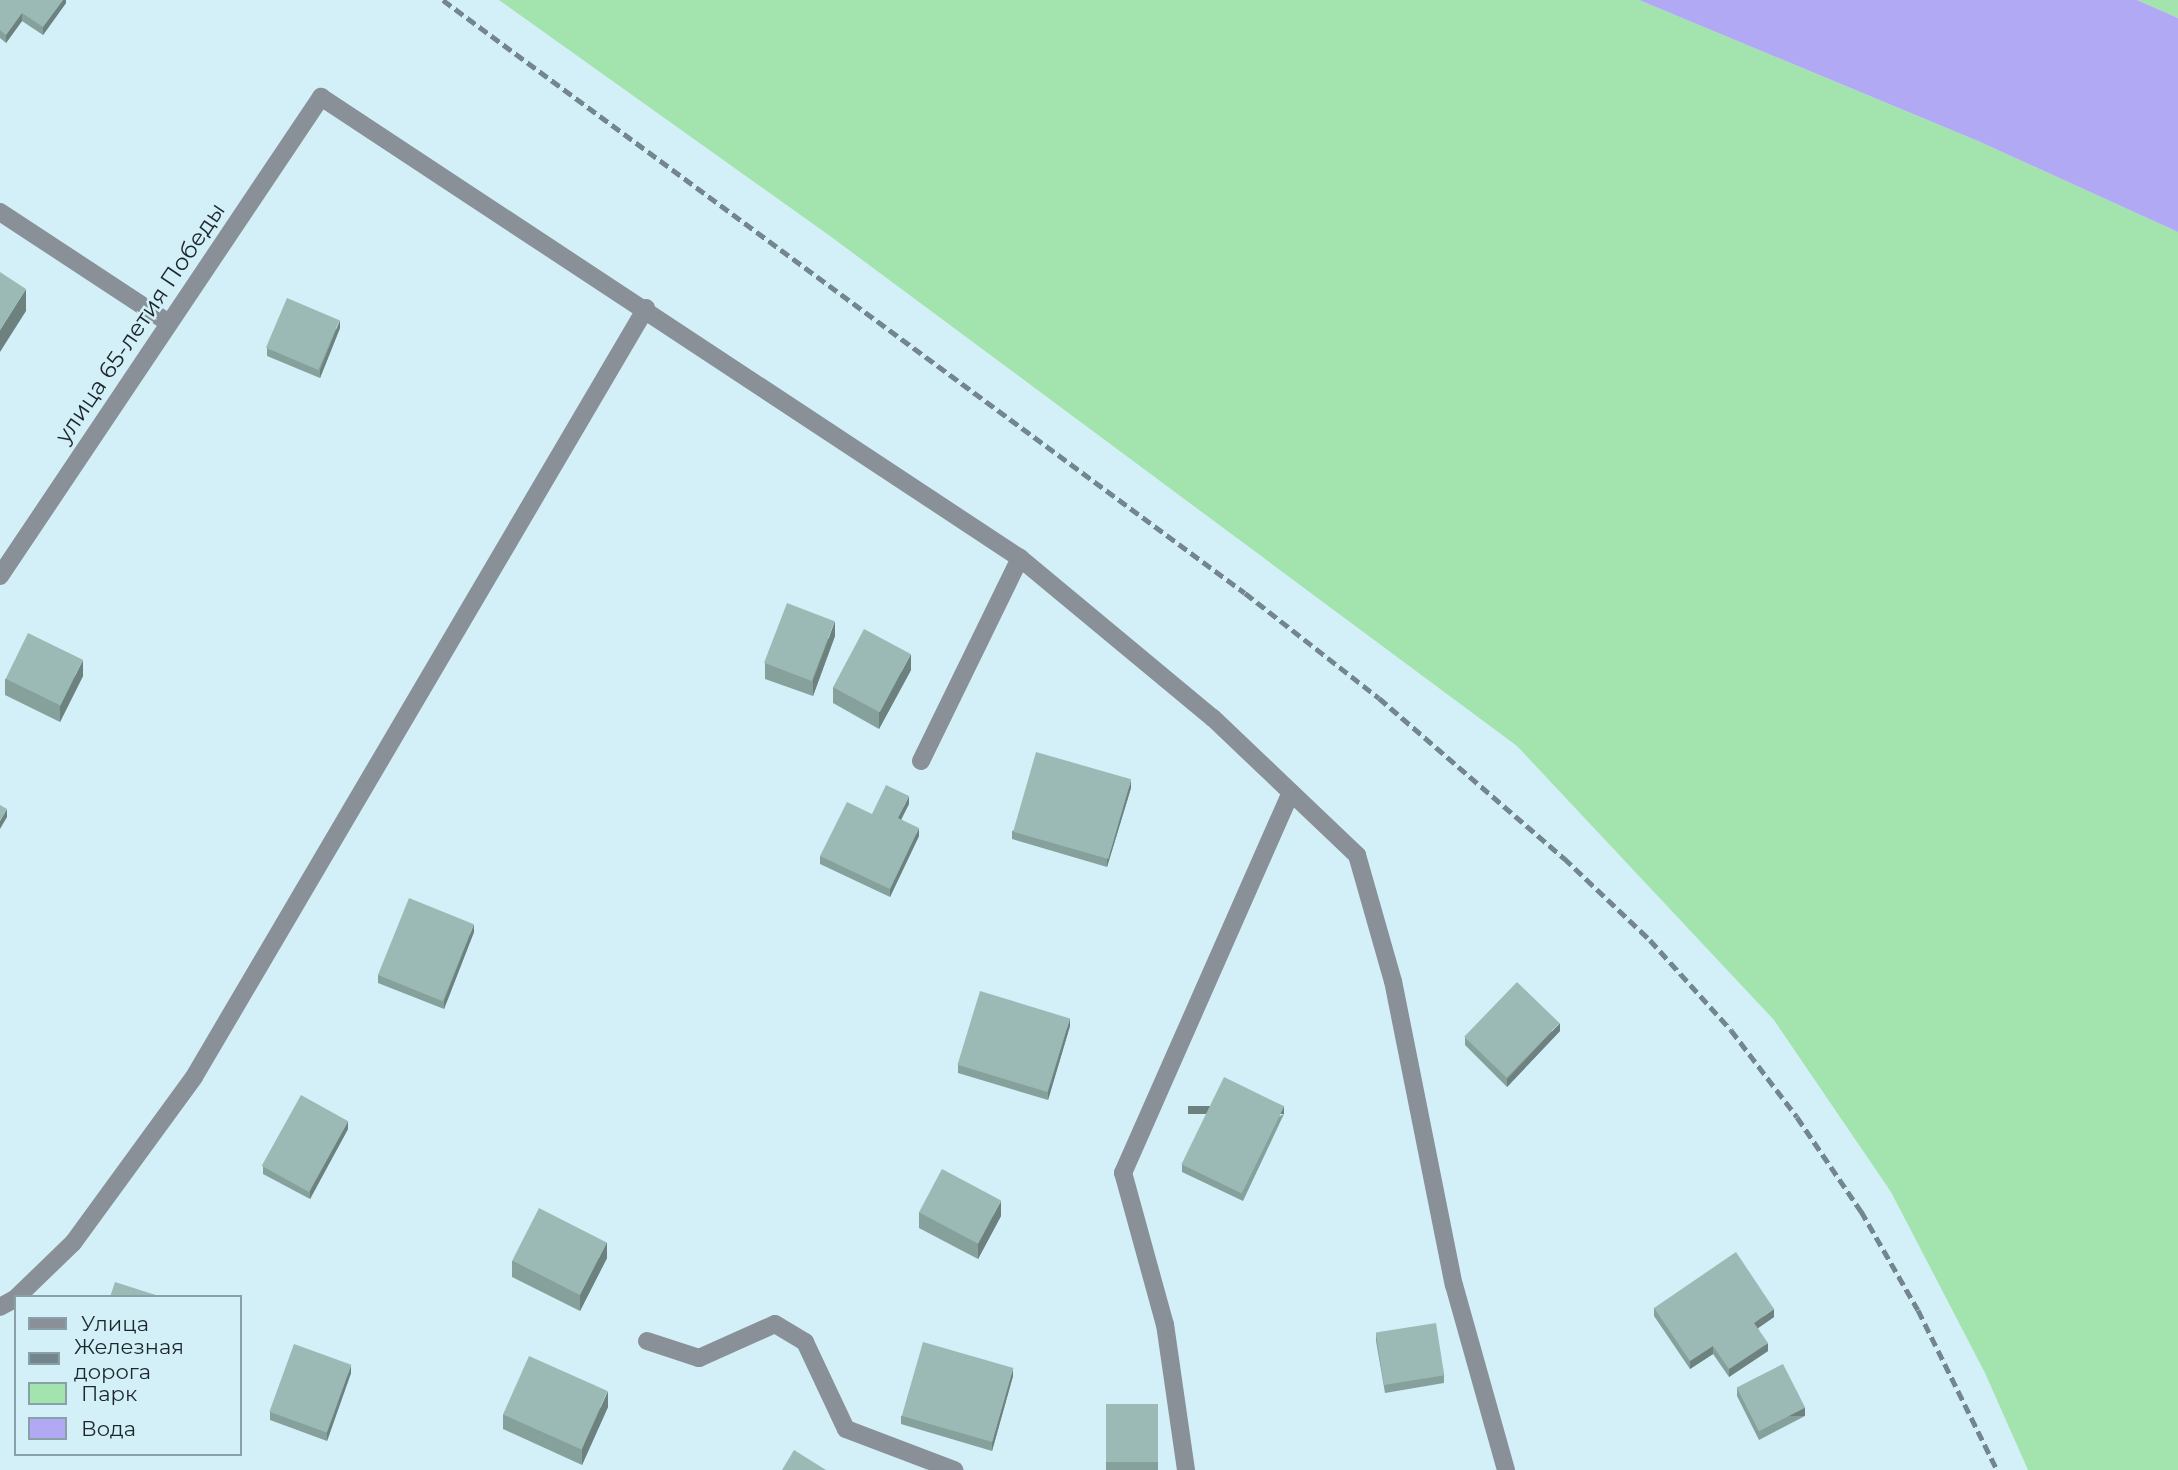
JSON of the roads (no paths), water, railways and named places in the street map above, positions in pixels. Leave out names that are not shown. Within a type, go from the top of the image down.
[{"type":"street","name":"улица 65-летия Победы","points":[[0,576],[321,97],[646,308]]},
{"type":"street","points":[[0,212],[169,323]]},
{"type":"street","points":[[18,1295],[73,1243],[194,1077],[646,308],[1020,558],[1213,718],[1357,855],[1393,981],[1454,1285],[1506,1470]]},
{"type":"street","points":[[921,761],[1020,558]]},
{"type":"street","points":[[1186,1470],[1165,1325],[1124,1172],[1291,792]]},
{"type":"street","points":[[647,1341],[698,1358],[775,1324],[805,1342],[846,1429],[954,1470]]},
{"type":"water","points":[[1639,0],[2137,0],[2178,18],[2178,232],[1978,141]]},
{"type":"railway","points":[[443,0],[1245,593],[1379,698],[1564,858],[1650,940],[1731,1030],[1797,1117],[1861,1211],[1918,1310],[1997,1470]]}]
